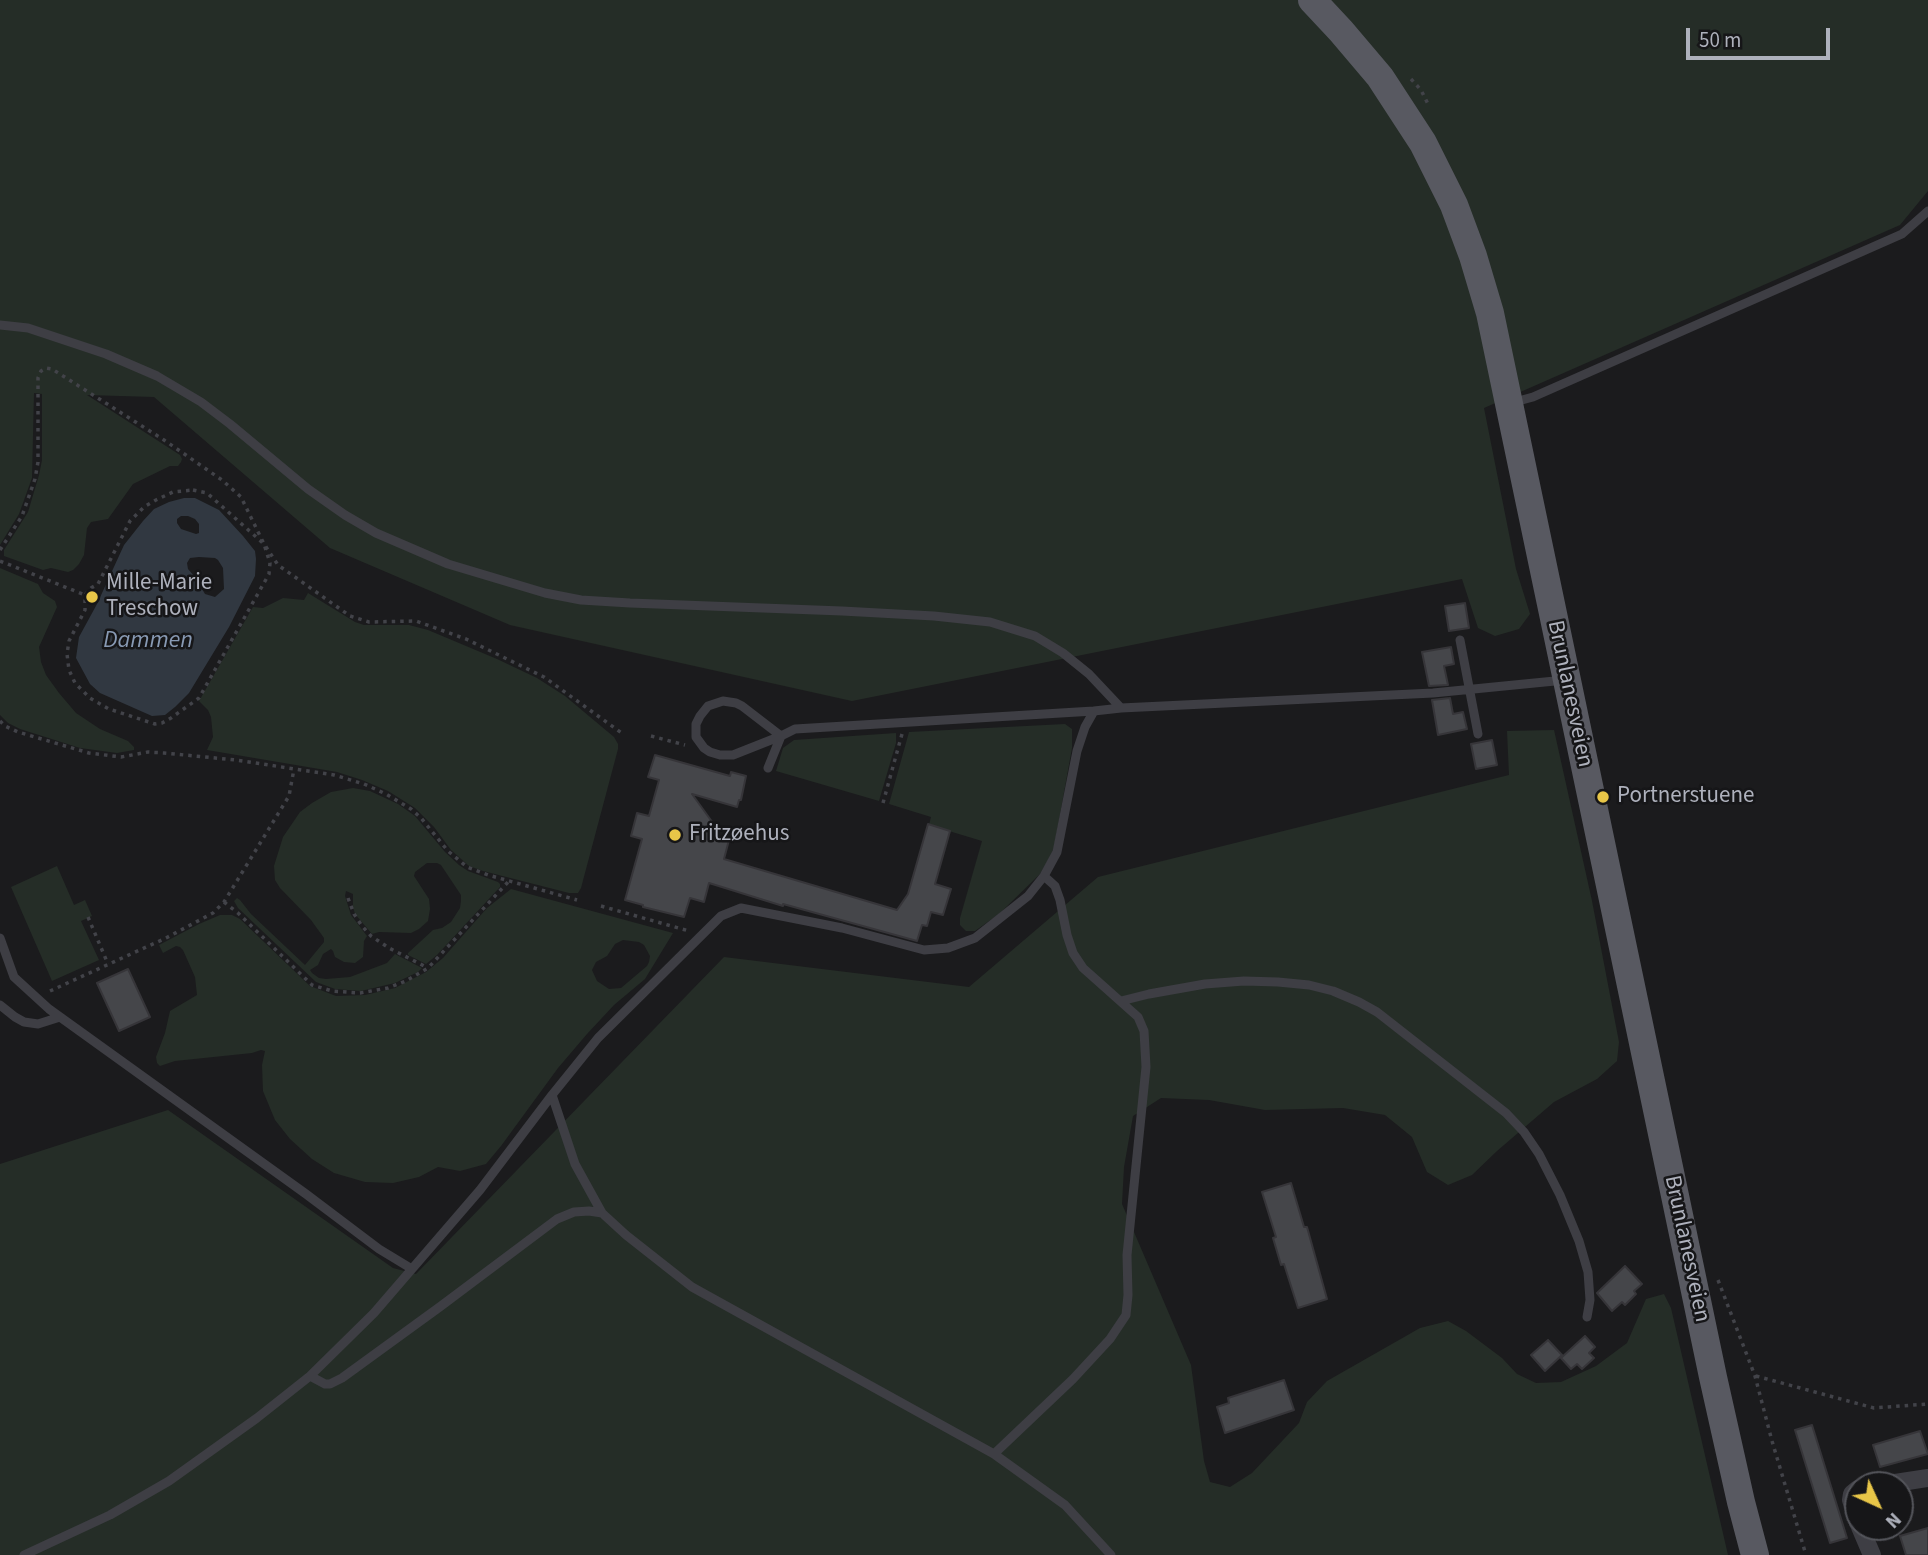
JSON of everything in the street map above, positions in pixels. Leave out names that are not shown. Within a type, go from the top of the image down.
[{"type":"main road","name":"Brunlanesveien","points":[[1312,0],[1380,77],[1407,116],[1439,173],[1474,256],[1490,313],[1713,1377],[1755,1555]]},
{"type":"lane","points":[[1509,403],[1532,397],[1902,234],[1928,211]]},
{"type":"lane","points":[[0,325],[28,328],[106,354],[157,376],[211,409],[308,489],[345,514],[376,533],[448,564],[545,593],[581,600],[842,611],[990,622],[1035,636],[1063,653],[1089,674],[1121,708]]},
{"type":"lane","points":[[1460,640],[1478,734]]},
{"type":"lane","points":[[781,736],[742,706],[723,701],[708,706],[699,716],[695,732],[702,745],[710,752],[727,756],[781,736],[795,729],[1121,708],[1419,694],[1567,680]]},
{"type":"lane","points":[[24,1555],[110,1515],[169,1481],[310,1376],[374,1313],[480,1190],[598,1038],[721,916],[741,908],[842,928],[924,950],[948,948],[975,938],[1028,896],[1044,876],[1057,852],[1077,751],[1094,711]]},
{"type":"lane","points":[[768,768],[781,736]]},
{"type":"lane","points":[[994,1454],[1073,1379],[1110,1339],[1126,1315],[1128,1295],[1126,1255],[1146,1066],[1144,1031],[1138,1017],[1083,968],[1073,953],[1055,886],[1044,876]]},
{"type":"lane","points":[[0,937],[14,977],[35,998],[379,1249],[412,1269]]},
{"type":"lane","points":[[1121,1001],[1205,984],[1266,981],[1309,985],[1333,991],[1377,1012],[1506,1113],[1524,1132],[1539,1154],[1579,1241],[1588,1272],[1590,1300],[1587,1317]]},
{"type":"lane","points":[[0,1005],[24,1022],[38,1024],[60,1017]]},
{"type":"lane","points":[[552,1094],[575,1164],[602,1213],[626,1235],[692,1287],[994,1454],[1065,1505],[1111,1555]]},
{"type":"lane","points":[[310,1376],[325,1384],[342,1378],[442,1307],[557,1219],[574,1212],[602,1213]]},
{"type":"path","points":[[0,550],[22,516],[35,479],[38,378],[41,371],[52,369],[222,480],[241,497],[264,544],[278,565],[350,617],[369,622],[416,621],[466,639],[544,677],[623,734]]},
{"type":"path","points":[[192,490],[207,493],[264,544],[270,563],[269,574],[199,698],[193,703],[162,723],[155,724],[109,709],[90,698],[75,683],[69,670],[67,654],[69,640],[85,610],[86,595],[90,588],[98,584],[130,521],[156,500],[173,492],[192,490]]},
{"type":"path","points":[[0,561],[86,595]]},
{"type":"path","points":[[0,721],[18,732],[89,753],[121,757],[148,752],[164,753],[236,760],[334,775],[401,802],[421,818],[460,863],[474,871],[577,900]]},
{"type":"path","points":[[883,803],[902,740],[902,722]]},
{"type":"path","points":[[651,736],[680,745],[702,745]]},
{"type":"path","points":[[35,998],[213,914],[224,902],[289,796],[294,769]]},
{"type":"path","points":[[224,902],[313,985],[346,994],[371,992],[406,981],[428,968],[509,881]]},
{"type":"path","points":[[348,898],[354,914],[371,936],[428,968]]},
{"type":"path","points":[[601,906],[701,934]]},
{"type":"path","points":[[88,917],[108,964]]},
{"type":"path","points":[[1755,1376],[1874,1408],[1928,1404]]},
{"type":"shaded area","points":[[0,0],[1928,0],[1928,191],[1900,225],[1484,408],[1516,569],[1530,614],[1519,629],[1495,636],[1478,628],[1462,579],[852,701],[510,625],[330,548],[154,397],[87,395],[180,455],[182,459],[178,466],[170,466],[133,484],[108,519],[91,522],[87,528],[84,555],[73,570],[43,570],[4,556],[4,550],[28,512],[39,475],[42,460],[42,394],[34,393],[32,478],[19,514],[0,545]]},
{"type":"shaded area","points":[[0,568],[38,584],[43,593],[55,601],[57,607],[39,647],[46,675],[59,693],[76,713],[100,729],[128,741],[134,750],[117,753],[80,748],[20,729],[0,715]]},
{"type":"shaded area","points":[[308,593],[355,622],[364,625],[409,625],[428,630],[497,659],[537,678],[565,696],[614,737],[618,749],[578,893],[569,893],[469,866],[451,850],[415,808],[388,791],[362,780],[337,772],[207,750],[213,737],[211,717],[199,701],[253,607],[263,608],[283,598],[304,600]]},
{"type":"shaded area","points":[[1065,724],[1072,729],[1072,748],[1054,848],[1040,874],[999,914],[975,931],[966,931],[960,925],[960,918],[982,841],[929,825],[931,817],[889,804],[909,732]]},
{"type":"shaded area","points":[[1554,730],[1592,901],[1619,1042],[1617,1061],[1597,1079],[1554,1102],[1472,1175],[1448,1185],[1427,1172],[1412,1137],[1385,1115],[1343,1108],[1265,1110],[1209,1100],[1161,1098],[1133,1116],[1124,1167],[1122,1204],[1191,1365],[1204,1461],[1210,1482],[1230,1487],[1252,1473],[1299,1423],[1307,1402],[1327,1381],[1420,1328],[1448,1321],[1502,1358],[1517,1374],[1536,1383],[1561,1382],[1596,1366],[1627,1343],[1646,1299],[1664,1294],[1671,1308],[1728,1555],[0,1555],[0,1164],[168,1110],[393,1268],[416,1274],[724,957],[969,987],[1098,877],[1509,775],[1507,731]]},
{"type":"shaded area","points":[[896,733],[896,743],[879,801],[776,771],[783,748],[794,740]]},
{"type":"shaded area","points":[[353,788],[370,791],[398,804],[415,816],[459,865],[500,884],[426,964],[408,953],[433,930],[451,922],[460,908],[461,895],[441,865],[427,863],[415,872],[414,876],[429,899],[430,909],[428,921],[411,933],[372,934],[355,914],[353,894],[346,891],[351,915],[367,936],[363,957],[355,963],[344,962],[335,957],[331,949],[323,954],[318,965],[310,970],[312,973],[326,979],[350,977],[387,963],[395,954],[422,968],[395,983],[361,991],[335,989],[316,982],[238,908],[234,901],[237,898],[240,900],[251,914],[305,965],[324,942],[324,938],[311,920],[280,888],[275,880],[274,866],[283,837],[300,812],[331,792]]},
{"type":"shaded area","points":[[57,866],[74,905],[85,900],[92,916],[81,921],[99,960],[52,981],[11,887]]},
{"type":"shaded area","points":[[511,889],[673,933],[645,979],[614,1005],[587,1034],[486,1164],[460,1171],[438,1167],[419,1177],[393,1183],[365,1182],[334,1173],[312,1159],[290,1139],[275,1120],[263,1091],[262,1065],[265,1051],[175,1061],[160,1066],[157,1063],[156,1057],[170,1011],[197,995],[195,977],[183,950],[176,946],[163,953],[159,945],[199,924],[220,915],[232,915],[240,919],[310,986],[336,996],[365,995],[395,988],[426,972],[443,958],[487,908]],"holes":[[[623,940],[639,942],[650,956],[647,966],[621,988],[609,989],[597,981],[592,970],[596,962],[607,956],[615,944]]]},
{"type":"water","name":"Dammen","points":[[195,498],[219,510],[255,551],[255,576],[229,627],[189,693],[165,715],[152,716],[100,693],[90,684],[76,658],[79,637],[124,545],[154,509],[169,502]],"holes":[[[181,516],[195,519],[199,524],[199,533],[181,529],[177,523]],[[190,558],[215,558],[223,568],[224,589],[215,597],[205,594],[188,569]]]},
{"type":"building","points":[[1465,603],[1469,628],[1449,631],[1445,606]]},
{"type":"building","points":[[1451,647],[1454,664],[1444,666],[1448,685],[1429,686],[1422,652]]},
{"type":"building","points":[[1450,698],[1453,714],[1463,712],[1467,729],[1438,735],[1432,700]]},
{"type":"building","points":[[1492,740],[1497,765],[1476,769],[1471,744]]},
{"type":"building","name":"Fritzøehus","points":[[655,755],[730,776],[731,772],[746,776],[737,807],[692,794],[718,830],[719,837],[729,840],[724,859],[897,910],[908,894],[928,824],[950,831],[935,884],[951,889],[943,915],[931,912],[927,926],[922,925],[917,941],[783,906],[709,883],[704,902],[690,898],[684,917],[625,900],[642,839],[631,836],[637,813],[649,816],[659,780],[648,777]]},
{"type":"building","points":[[128,969],[150,1017],[119,1031],[97,983]]},
{"type":"building","points":[[1291,1183],[1304,1227],[1307,1227],[1327,1299],[1298,1308],[1284,1264],[1281,1265],[1273,1238],[1276,1237],[1262,1192]]},
{"type":"building","points":[[1625,1266],[1642,1284],[1625,1305],[1622,1302],[1612,1311],[1597,1293]]},
{"type":"building","points":[[1585,1336],[1595,1347],[1589,1353],[1594,1358],[1582,1369],[1577,1364],[1571,1369],[1561,1358]]},
{"type":"building","points":[[1548,1340],[1562,1355],[1545,1371],[1531,1355]]},
{"type":"building","points":[[1284,1380],[1294,1410],[1225,1433],[1217,1407],[1229,1403],[1228,1398]]},
{"type":"building","points":[[1812,1425],[1844,1528],[1844,1539],[1830,1543],[1795,1430]]},
{"type":"building","points":[[1920,1431],[1928,1454],[1880,1467],[1873,1445]]},
{"type":"building","points":[[1928,1528],[1928,1555],[1906,1555],[1902,1541],[1914,1541],[1914,1532]]},
{"type":"place","name":"Mille-Marie Treschow","points":[[92,597]]},
{"type":"place","name":"Portnerstuene","points":[[1603,797]]},
{"type":"place","name":"Fritzøehus","points":[[675,835]]}]
